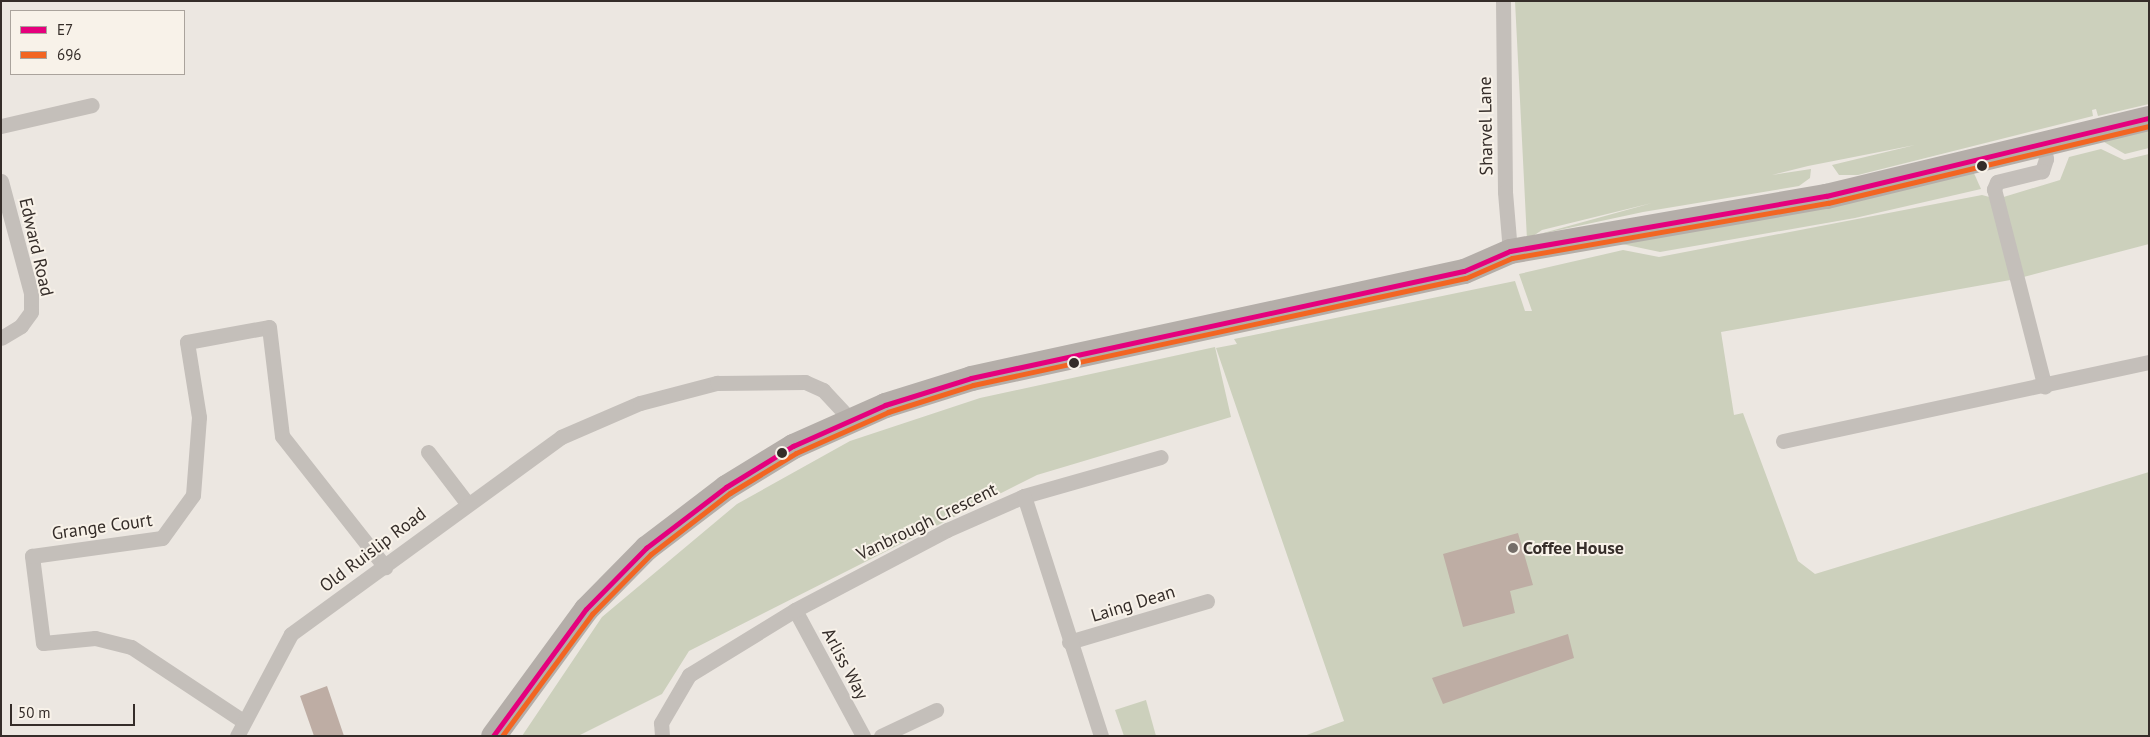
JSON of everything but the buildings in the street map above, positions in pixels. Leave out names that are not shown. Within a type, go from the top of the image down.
[{"type":"main road","points":[[493,736],[586,609],[646,548],[726,487],[793,446],[850,419],[971,378],[1464,271],[1510,251],[1826,196],[2149,118]]},
{"type":"street","name":"Sharvel Lane","points":[[1503,1],[1505,192],[1510,251]]},
{"type":"street","points":[[1,126],[92,105]]},
{"type":"street","points":[[2043,143],[2046,159],[2042,171],[1997,182],[1994,189],[2045,387]]},
{"type":"street","name":"Edward Road","points":[[1,181],[32,293],[31,312],[21,326],[1,338]]},
{"type":"street","name":"Grange Court","points":[[243,720],[131,647],[95,638],[44,643],[32,556],[162,538],[193,495],[200,417],[187,342],[269,328],[282,436],[385,567]]},
{"type":"street","points":[[1783,441],[2045,387],[2149,362]]},
{"type":"street","name":"Old Ruislip Road","points":[[237,736],[243,720],[291,634],[385,567],[467,502],[561,437],[640,403],[717,383],[805,382],[823,390],[850,419]]},
{"type":"street","points":[[428,452],[467,502]]},
{"type":"street","points":[[1024,496],[1161,456]]},
{"type":"street","name":"Vanbrough Crescent","points":[[662,736],[661,722],[689,675],[795,610],[947,530],[1024,496],[1069,642],[1101,736]]},
{"type":"street","name":"Laing Dean","points":[[1069,642],[1207,601]]},
{"type":"street","name":"Arliss Way","points":[[795,610],[863,736]]},
{"type":"street","points":[[882,736],[936,710]]},
{"type":"green space","points":[[1515,1],[2149,1],[2149,104],[2098,116],[2096,109],[2092,110],[2093,116],[1858,175],[1839,175],[1832,165],[1915,145],[1808,166],[1772,175],[1811,169],[1810,178],[1799,186],[1643,212],[1536,235],[1652,203],[1542,230],[1527,240]]},
{"type":"green space","points":[[2149,126],[2149,148],[2125,154],[2104,142],[2103,137]]},
{"type":"green space","points":[[2101,149],[2124,160],[2149,154],[2149,244],[2016,279],[1721,332],[1734,415],[1743,413],[1798,561],[1815,574],[2149,472],[2149,736],[1304,736],[1344,721],[1216,348],[1237,344],[1234,339],[1515,281],[1525,311],[1532,311],[1519,274],[1623,250],[1659,257],[1982,195],[1997,199],[2060,180],[2069,157]]},
{"type":"green space","points":[[1973,171],[1981,189],[1855,218],[1660,252],[1622,244],[1621,241]]},
{"type":"green space","points":[[1215,347],[1231,417],[1037,475],[689,651],[662,694],[578,736],[522,736],[602,617],[737,504],[850,441],[980,398]]},
{"type":"green space","points":[[1146,700],[1156,736],[1124,736],[1115,710]]},
{"type":"transit line","name":"E7","points":[[493,736],[586,609],[646,548],[726,487],[793,446],[885,405],[971,378],[1464,271],[1510,251],[1826,196],[2149,118]]},
{"type":"transit line","name":"696","points":[[502,736],[592,614],[651,554],[730,493],[796,453],[888,412],[973,385],[1466,278],[1512,258],[1828,203],[2149,126]]},
{"type":"place","name":"Coffee House","points":[[1513,548]]}]
